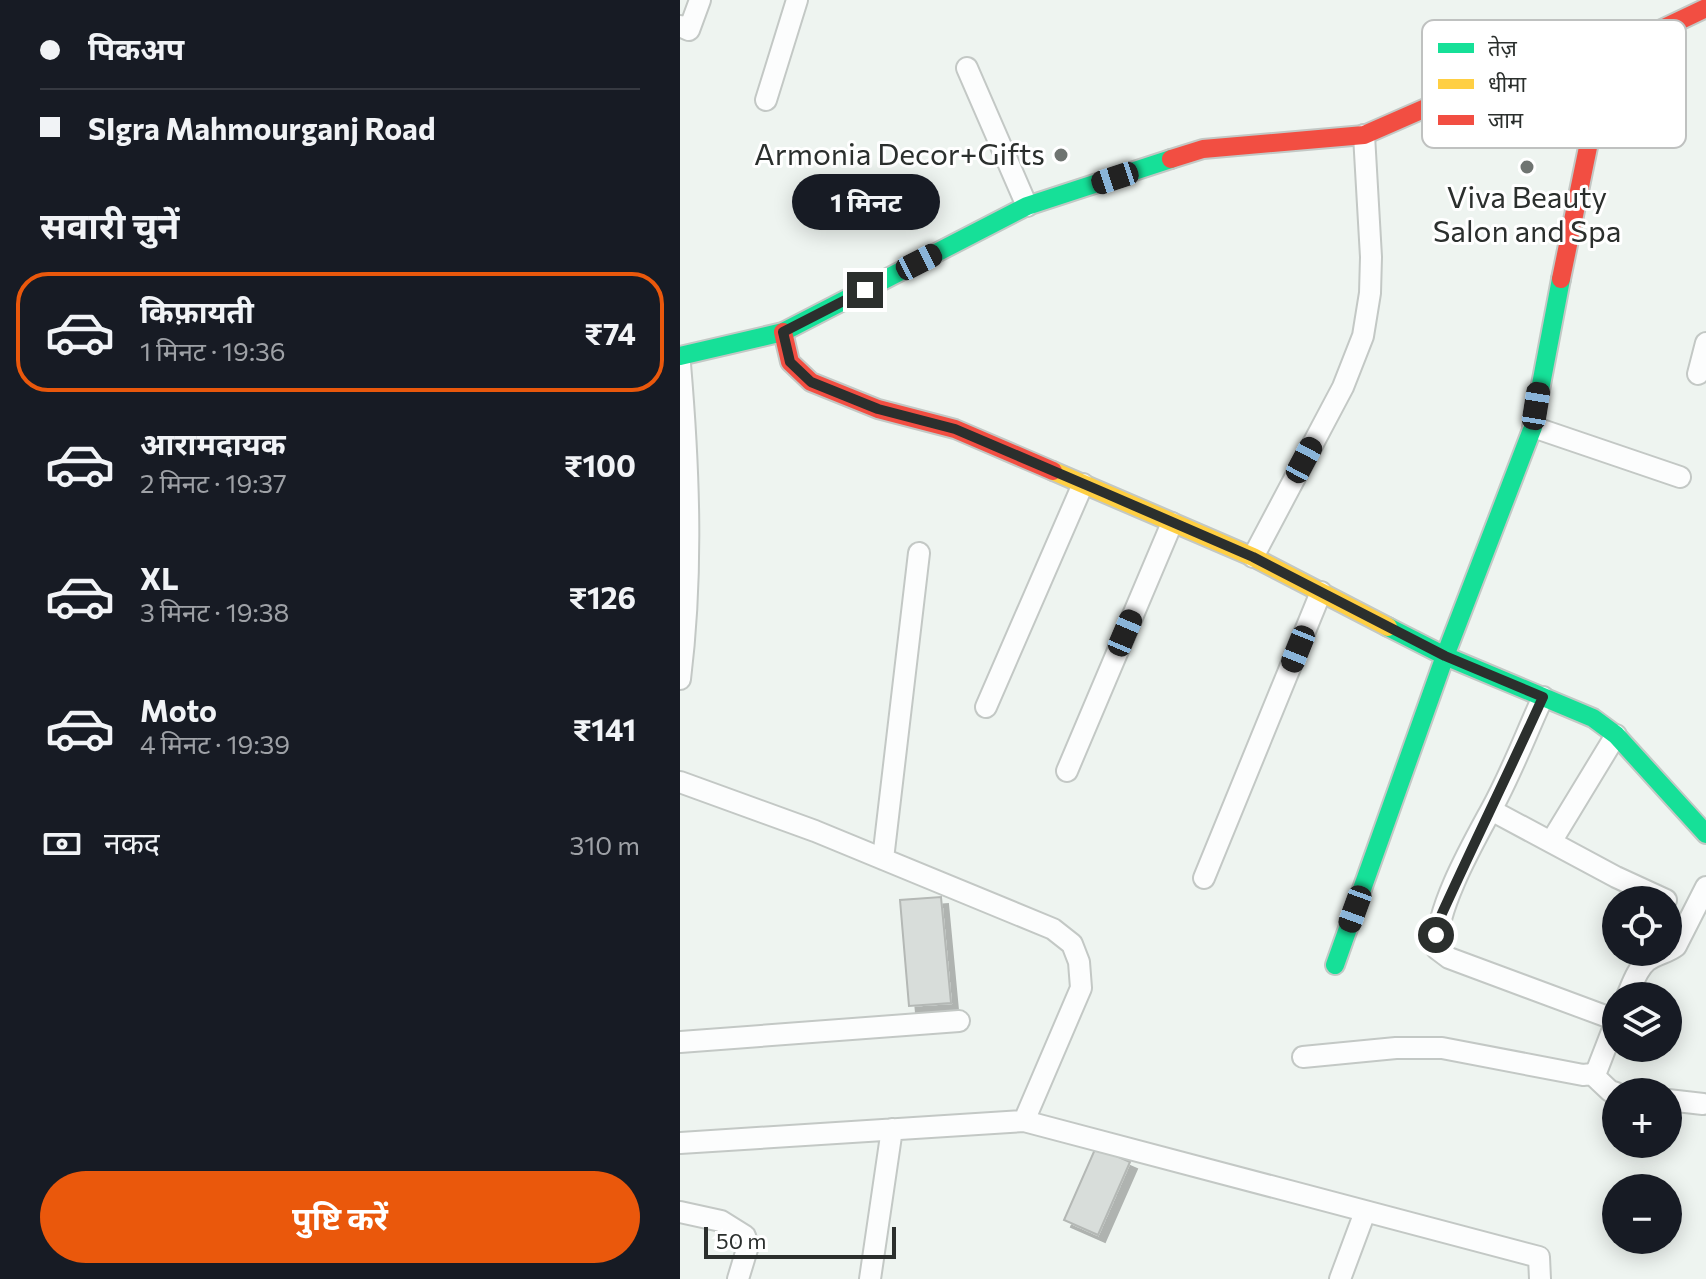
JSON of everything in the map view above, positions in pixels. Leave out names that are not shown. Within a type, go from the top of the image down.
[{"type":"street","points":[[680,26],[689,30],[700,0]]},
{"type":"street","points":[[766,100],[797,0]]},
{"type":"street","points":[[1684,20],[1706,8]]},
{"type":"street","points":[[967,68],[1027,206]]},
{"type":"street","points":[[680,356],[783,332],[1027,206],[1203,149],[1364,135],[1422,110]]},
{"type":"street","points":[[1253,557],[1343,387],[1363,336],[1370,293],[1371,257],[1364,135]]},
{"type":"street","points":[[1335,965],[1445,656],[1533,427],[1546,348],[1588,148]]},
{"type":"street","points":[[783,332],[790,362],[811,382],[878,409],[955,429],[1253,557],[1445,656],[1593,718],[1616,735],[1706,834]]},
{"type":"street","points":[[1698,374],[1706,343]]},
{"type":"street","points":[[680,364],[687,444],[689,566],[680,679]]},
{"type":"street","points":[[1533,427],[1680,477]]},
{"type":"street","points":[[986,707],[1083,484]]},
{"type":"street","points":[[1067,771],[1172,523]]},
{"type":"street","points":[[883,859],[919,553]]},
{"type":"street","points":[[1204,878],[1321,592]]},
{"type":"street","points":[[1543,697],[1439,920],[1437,949],[1449,958],[1602,1015]]},
{"type":"street","points":[[1551,842],[1616,735]]},
{"type":"street","points":[[680,782],[815,831],[1053,929],[1072,944],[1079,962],[1081,988],[1024,1121]]},
{"type":"street","points":[[1491,810],[1639,886]]},
{"type":"street","points":[[1633,982],[1647,961],[1676,946],[1706,887]]},
{"type":"street","points":[[1682,908],[1691,912]]},
{"type":"street","points":[[680,1042],[959,1021]]},
{"type":"street","points":[[1303,1057],[1396,1048],[1442,1048],[1583,1075],[1592,1074],[1602,1057]]},
{"type":"street","points":[[1592,1074],[1602,1083]]},
{"type":"street","points":[[1682,1102],[1703,1104]]},
{"type":"street","points":[[680,1143],[1024,1121],[1539,1257],[1540,1279]]},
{"type":"street","points":[[870,1279],[892,1129]]},
{"type":"street","points":[[680,1212],[721,1221],[745,1236],[748,1246],[738,1279]]},
{"type":"street","points":[[1340,1279],[1365,1212]]},
{"type":"building","points":[[941,897],[951,1003],[909,1006],[900,900]]},
{"type":"building","points":[[1096,1147],[1130,1162],[1098,1235],[1064,1220]]},
{"type":"traffic: fast","points":[[680,356],[783,332],[1027,206],[1171,159]]},
{"type":"traffic: fast","points":[[1335,965],[1445,656],[1533,427],[1561,279]]},
{"type":"traffic: fast","points":[[1388,627],[1445,656],[1593,718],[1616,735],[1706,834]]},
{"type":"traffic: slow","points":[[1053,471],[1253,557],[1388,627]]},
{"type":"traffic: jam","points":[[1681,20],[1706,8]]},
{"type":"traffic: jam","points":[[1171,159],[1203,149],[1364,135],[1422,110]]},
{"type":"traffic: jam","points":[[1561,279],[1588,148]]},
{"type":"traffic: jam","points":[[783,332],[790,362],[811,382],[878,409],[955,429],[1053,471]]},
{"type":"place","name":"Armonia Decor+Gifts","points":[[1061,155]]},
{"type":"place","name":"Viva Beauty Salon and Spa","points":[[1527,167]]},
{"type":"route","points":[[865,290],[783,332],[790,362],[811,382],[878,409],[955,429],[1105,493],[1253,557],[1445,656],[1543,697],[1479,830],[1439,920],[1436,935]]}]
